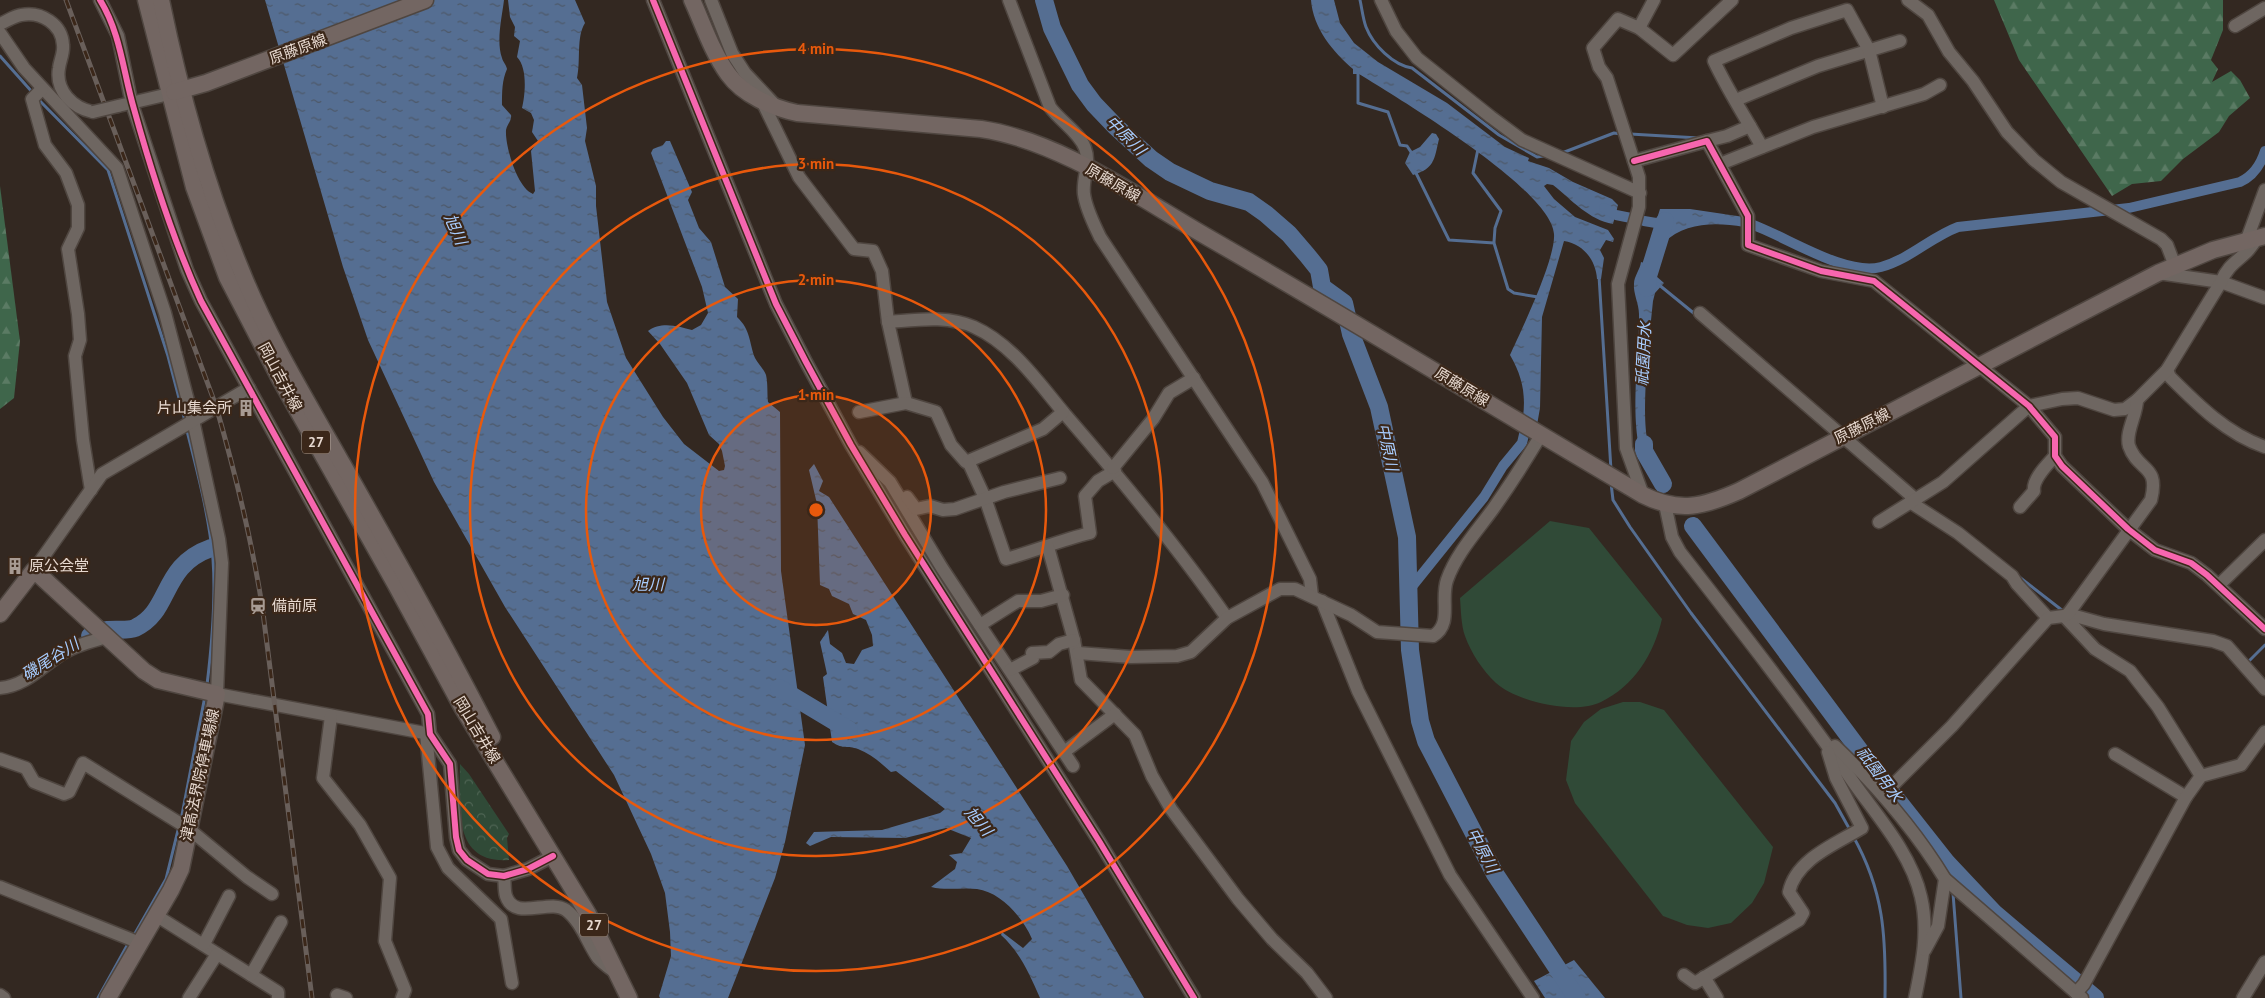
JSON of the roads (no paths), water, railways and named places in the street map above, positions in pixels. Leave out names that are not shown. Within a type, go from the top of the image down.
[{"type":"main road","name":"岡山吉井線","points":[[146,0],[176,92]]},
{"type":"main road","name":"岡山吉井線","points":[[161,0],[194,187],[227,277],[280,379],[462,707],[588,914],[629,998]]},
{"type":"main road","name":"原藤原線","points":[[176,92],[206,83],[425,0]]},
{"type":"main road","name":"原藤原線","points":[[692,0],[728,75],[763,103],[780,110],[1003,132],[1038,144],[1086,168],[1326,306],[1643,495],[1666,504],[1693,507],[1716,501],[2158,273],[2256,238]]},
{"type":"main road","name":"津高法界院停車場線","points":[[34,570],[158,680],[210,692],[183,825],[180,870],[157,916],[135,940],[108,998]]},
{"type":"main road","points":[[0,614],[34,570]]},
{"type":"street","points":[[100,0],[118,36],[130,95]]},
{"type":"street","points":[[654,0],[776,304],[851,445],[905,535],[1099,841],[1194,998]]},
{"type":"street","points":[[711,0],[732,53],[745,74],[780,110]]},
{"type":"street","points":[[1009,0],[1050,107],[1059,120],[1079,137],[1085,146],[1089,160],[1086,168],[1084,194],[1100,237],[1262,482],[1310,579],[1358,691],[1450,875],[1533,998]]},
{"type":"street","points":[[1381,0],[1396,31],[1417,58],[1490,117],[1522,140],[1640,193]]},
{"type":"street","points":[[1639,28],[1654,0]]},
{"type":"street","points":[[1643,495],[1626,448],[1618,284],[1639,206],[1639,177],[1607,78],[1593,53],[1594,48],[1618,19],[1639,28],[1673,55],[1732,0]]},
{"type":"street","points":[[1908,0],[1928,15],[1949,52],[1978,88],[2007,132],[2034,160],[2061,182],[2161,239],[2166,245],[2174,266]]},
{"type":"street","points":[[2235,26],[2265,8]]},
{"type":"street","points":[[1762,147],[1736,100],[1728,91],[1714,62],[1791,28],[1846,10],[1869,50],[1883,106]]},
{"type":"street","points":[[0,24],[19,15],[28,14],[34,14],[50,21],[63,42],[59,78],[65,96],[73,104],[93,112],[176,92]]},
{"type":"street","points":[[0,33],[37,94],[117,168],[168,322],[188,423],[222,563],[210,692],[428,733],[450,764],[456,837],[459,850],[475,867],[488,874],[504,876],[528,869],[553,856]]},
{"type":"street","points":[[1736,100],[1818,66],[1900,41]]},
{"type":"street","points":[[1720,164],[1812,127],[1924,94],[1940,85]]},
{"type":"street","points":[[37,94],[45,145],[66,173],[78,205],[78,228],[68,249],[78,314],[80,340],[75,356],[83,440],[91,490]]},
{"type":"street","points":[[763,103],[799,177],[812,197],[854,249],[873,251],[882,271],[888,322],[906,403]]},
{"type":"street","points":[[134,110],[187,270],[249,388],[428,714],[438,847],[448,868],[501,919],[512,983]]},
{"type":"street","points":[[1634,161],[1727,136],[1750,126]]},
{"type":"street","points":[[1707,142],[1720,164],[1748,224],[1748,245],[1821,272],[1874,281],[2029,406],[2055,438],[2056,456],[2062,466],[2128,530],[2155,550],[2191,562],[2265,628]]},
{"type":"street","points":[[1879,522],[1944,482],[2029,406],[2062,399],[2078,398],[2114,410],[2125,409],[2137,400],[2167,370],[2231,264],[2250,251],[2256,238],[2265,190]]},
{"type":"street","points":[[2158,273],[2221,282],[2265,298]]},
{"type":"street","points":[[1700,313],[1842,436],[1912,500],[1958,532],[2012,576],[2048,618]]},
{"type":"street","points":[[888,322],[934,319],[956,320],[994,338],[1029,370],[1114,470],[1163,530],[1227,618]]},
{"type":"street","points":[[2167,370],[2170,376],[2216,420],[2251,443],[2265,448]]},
{"type":"street","points":[[859,412],[906,403],[936,412],[951,445],[966,462],[968,461],[985,498],[1006,559],[1048,547],[1057,541],[1090,533],[1085,496],[1098,481],[1114,470],[1153,419],[1169,393],[1194,378]]},
{"type":"street","points":[[34,570],[102,474],[249,388]]},
{"type":"street","points":[[2066,615],[2150,500],[2154,485],[2151,474],[2130,447],[2128,438],[2137,411],[2137,400]]},
{"type":"street","points":[[968,461],[1043,429],[1063,412]]},
{"type":"street","points":[[1078,653],[1131,657],[1177,656],[1191,652],[1227,618],[1280,589],[1295,589],[1352,615],[1377,632],[1433,636],[1440,632],[1445,624],[1444,595],[1447,579],[1462,551],[1517,475],[1531,429]]},
{"type":"street","points":[[851,445],[874,464],[890,482],[942,568],[1073,766]]},
{"type":"street","points":[[2020,507],[2034,491],[2042,470],[2056,456]]},
{"type":"street","points":[[890,482],[902,489],[916,509],[930,506],[943,510],[956,509],[985,498],[1060,478]]},
{"type":"street","points":[[1666,504],[1672,537],[1680,552],[1825,742],[1897,845],[1914,874],[1921,897],[1925,923],[1924,952],[1915,998]]},
{"type":"street","points":[[2219,585],[2265,540]]},
{"type":"street","points":[[1048,547],[1078,653],[1081,680],[1135,735],[1152,776],[1188,834],[1272,940],[1306,973],[1326,998]]},
{"type":"street","points":[[980,625],[1018,601],[1041,601],[1063,595]]},
{"type":"street","points":[[2066,615],[2095,649],[2130,671],[2158,706],[2202,776]]},
{"type":"street","points":[[1887,791],[1952,726],[2048,618],[2066,615],[2104,624],[2227,646],[2265,689]]},
{"type":"street","points":[[0,688],[12,687],[23,682],[68,651],[104,633]]},
{"type":"street","points":[[1010,670],[1032,658],[1032,653],[1049,652],[1059,644],[1074,640]]},
{"type":"street","points":[[1064,752],[1115,714]]},
{"type":"street","points":[[332,716],[323,778],[360,825],[390,878],[385,941],[405,990],[402,998]]},
{"type":"street","points":[[1814,727],[1887,791],[1950,883],[2080,991],[2186,797],[2202,776],[2241,764],[2265,732]]},
{"type":"street","points":[[1684,975],[1695,983],[1798,920],[1802,913],[1789,892],[1790,885],[1801,869],[1806,862],[1862,828],[1836,778],[1825,742]]},
{"type":"street","points":[[2115,754],[2186,797]]},
{"type":"street","points":[[0,759],[26,768],[34,782],[64,794],[69,792],[83,763],[183,825],[247,877],[272,894]]},
{"type":"street","points":[[504,876],[506,896],[512,904],[520,909],[555,907],[565,909],[600,960],[617,973]]},
{"type":"street","points":[[1924,952],[1938,926],[1950,883]]},
{"type":"street","points":[[0,887],[135,940]]},
{"type":"street","points":[[204,944],[229,896]]},
{"type":"street","points":[[157,916],[278,992],[278,998]]},
{"type":"street","points":[[251,974],[281,922]]},
{"type":"street","points":[[189,998],[217,954]]},
{"type":"street","points":[[2243,998],[2265,962]]},
{"type":"street","points":[[1704,977],[1717,998]]},
{"type":"street","points":[[0,995],[4,998]]},
{"type":"water","name":"旭川","points":[[265,0],[504,0],[500,29],[500,51],[507,69],[503,82],[502,105],[511,115],[506,130],[506,137],[517,175],[527,190],[533,194],[535,191],[531,151],[538,141],[532,132],[534,120],[531,113],[522,108],[525,82],[523,68],[517,57],[520,41],[514,36],[515,27],[510,17],[508,0],[575,0],[585,23],[581,35],[577,78],[582,85],[587,128],[585,141],[596,186],[596,206],[607,302],[626,358],[663,417],[684,444],[719,471],[724,470],[725,466],[719,444],[709,435],[687,383],[660,344],[648,331],[664,325],[692,330],[701,325],[708,313],[702,287],[651,153],[653,149],[663,145],[666,141],[670,141],[692,192],[688,200],[699,228],[711,242],[725,287],[738,299],[737,317],[745,327],[755,358],[766,375],[768,402],[780,412],[781,571],[805,745],[785,842],[775,878],[728,998],[660,998],[659,996],[671,956],[670,932],[665,893],[651,854],[614,775],[505,607],[434,482],[368,340],[343,267]]},
{"type":"water","points":[[1311,0],[1334,0],[1340,23],[1354,43],[1378,62],[1447,103],[1505,147],[1529,158],[1528,161],[1549,168],[1573,182],[1612,199],[1618,205],[1613,224],[1604,222],[1581,209],[1553,185],[1547,184],[1544,186],[1554,199],[1575,217],[1608,230],[1614,239],[1613,242],[1606,240],[1600,250],[1604,258],[1601,279],[1597,279],[1594,266],[1588,254],[1577,246],[1564,241],[1542,317],[1540,408],[1537,425],[1523,417],[1524,400],[1522,385],[1518,370],[1510,355],[1550,260],[1554,234],[1546,215],[1528,194],[1502,170],[1470,146],[1359,74],[1353,74],[1353,69],[1325,39],[1316,20]]},
{"type":"water","points":[[1432,133],[1436,134],[1439,139],[1432,162],[1426,169],[1413,175],[1405,163],[1410,152],[1420,147]]},
{"type":"water","points":[[1660,209],[1690,209],[1744,217],[1744,227],[1722,224],[1701,225],[1681,231],[1663,243],[1651,238]]},
{"type":"water","points":[[1641,262],[1653,266],[1656,276],[1664,283],[1655,293],[1653,301],[1645,399],[1647,436],[1651,451],[1659,462],[1648,466],[1641,454],[1637,437],[1636,416],[1639,314],[1634,284]]},
{"type":"water","name":"旭川","points":[[814,464],[823,481],[819,491],[829,497],[1067,866],[1144,998],[1040,998],[1019,956],[1001,935],[1002,932],[1023,948],[1032,939],[1023,923],[1010,907],[986,891],[931,887],[955,869],[957,862],[949,855],[962,853],[971,838],[946,828],[905,838],[831,837],[810,846],[806,843],[814,832],[882,830],[940,813],[945,809],[896,771],[891,772],[867,753],[832,742],[823,677],[827,674],[820,642],[828,630],[830,644],[842,653],[846,663],[854,664],[862,650],[873,646],[872,635],[866,620],[853,614],[849,604],[832,596],[829,589],[820,585],[817,504],[809,470]]},
{"type":"water","points":[[1574,960],[1605,998],[1545,998],[1534,981]]},
{"type":"waterway","name":"中原川","points":[[1044,0],[1052,28],[1080,85],[1094,104],[1115,126],[1151,159],[1170,172],[1210,191],[1249,202],[1266,214],[1289,234],[1319,270],[1322,287],[1344,303],[1351,334],[1379,407],[1407,537],[1410,650],[1420,721],[1426,741],[1495,874],[1577,998]]},
{"type":"waterway","points":[[1360,0],[1369,34],[1385,53],[1398,63],[1412,68],[1499,135],[1537,157],[1543,156]]},
{"type":"waterway","points":[[0,56],[33,93]]},
{"type":"waterway","points":[[1358,70],[1358,103],[1388,112],[1400,145],[1407,146],[1413,155]]},
{"type":"waterway","points":[[37,98],[108,170],[168,356],[185,421]]},
{"type":"waterway","points":[[1562,153],[1614,133],[1621,134]]},
{"type":"waterway","points":[[1630,134],[1699,138]]},
{"type":"waterway","points":[[1478,149],[1473,173],[1501,211],[1495,228],[1494,242]]},
{"type":"waterway","points":[[1742,221],[1757,226],[1811,252],[1848,265],[1865,268],[1881,267],[1901,259],[1958,227],[2129,208],[2240,182],[2256,169],[2265,151]]},
{"type":"waterway","points":[[1415,171],[1449,240],[1494,243],[1508,289],[1514,293],[1538,297]]},
{"type":"waterway","points":[[1604,208],[1616,215],[1631,218]]},
{"type":"waterway","points":[[1644,221],[1656,223],[1669,221]]},
{"type":"waterway","name":"祇園用水","points":[[1647,288],[1648,276],[1665,221]]},
{"type":"waterway","points":[[1599,276],[1611,470]]},
{"type":"waterway","points":[[1658,284],[1696,315]]},
{"type":"waterway","points":[[1410,589],[1484,497],[1503,466],[1522,443],[1527,422]]},
{"type":"waterway","points":[[186,427],[206,509],[213,559],[213,622],[207,685]]},
{"type":"waterway","name":"祇園用水","points":[[1644,444],[1644,451],[1663,484]]},
{"type":"waterway","points":[[1611,483],[1613,500],[1630,527],[1691,613],[1835,803],[1850,830]]},
{"type":"waterway","name":"祇園用水","points":[[1693,526],[1883,782],[1947,863],[1994,913],[2095,998]]},
{"type":"waterway","name":"磯尾谷川","points":[[90,636],[108,630],[132,629],[147,620],[155,611],[174,577],[183,566],[195,556],[211,548]]},
{"type":"waterway","points":[[2018,576],[2063,611]]},
{"type":"waterway","points":[[2246,664],[2265,645]]},
{"type":"waterway","name":"旭川","points":[[779,688],[849,730]]},
{"type":"waterway","points":[[181,820],[205,696]]},
{"type":"waterway","points":[[133,937],[166,879],[179,826]]},
{"type":"waterway","points":[[1853,836],[1871,876],[1881,914],[1885,954],[1885,998]]},
{"type":"waterway","name":"祇園用水","points":[[1947,863],[1950,877]]},
{"type":"waterway","points":[[1953,893],[1961,998]]},
{"type":"waterway","points":[[98,998],[129,942]]},
{"type":"railway","points":[[66,0],[216,406],[236,480],[253,554],[262,605],[312,998]]},
{"type":"place","name":"片山集会所","points":[[246,408]]},
{"type":"place","name":"原公会堂","points":[[15,566]]},
{"type":"place","name":"備前原","points":[[258,606]]}]
